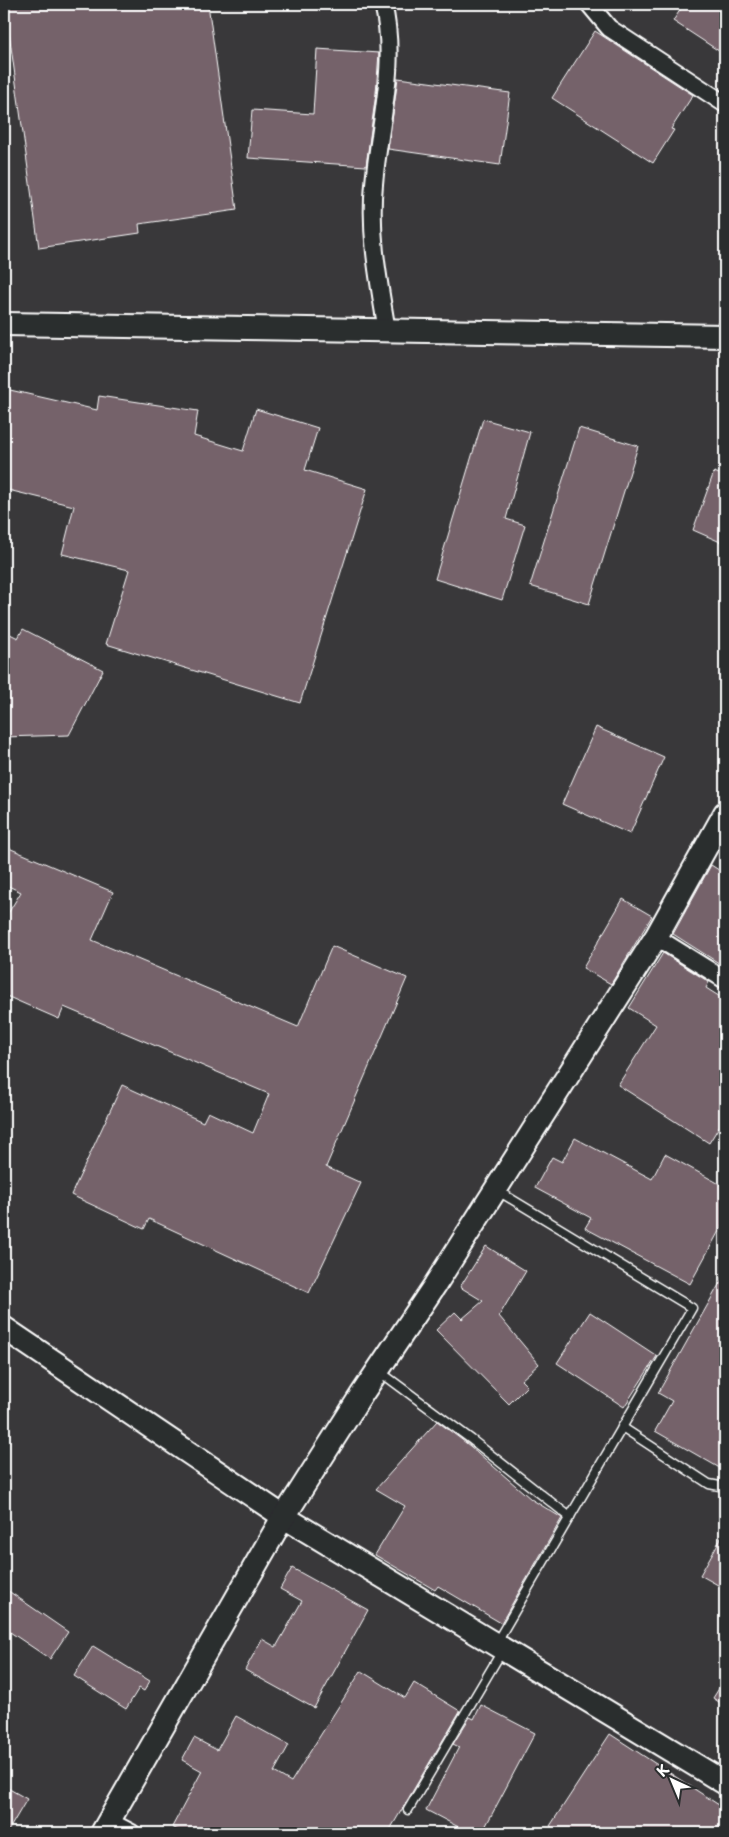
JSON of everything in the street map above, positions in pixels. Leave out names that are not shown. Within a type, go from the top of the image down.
[{"type":"street","points":[[383,4],[390,58],[374,195],[375,260],[387,331]]},
{"type":"street","points":[[589,4],[609,28],[725,104]]},
{"type":"street","points":[[4,324],[725,336]]},
{"type":"street","points":[[4,338],[725,349]]},
{"type":"street","points":[[132,1833],[106,1827],[284,1517],[377,1370],[496,1190],[656,937],[725,813]]},
{"type":"street","points":[[656,937],[725,980]]},
{"type":"street","points":[[4,1328],[284,1517],[725,1783]]},
{"type":"lane","points":[[408,1810],[570,1517],[692,1308],[496,1190]]},
{"type":"lane","points":[[377,1370],[472,1440],[570,1517]]},
{"type":"lane","points":[[622,1427],[709,1484],[725,1487]]},
{"type":"building","points":[[5,4],[208,4],[237,210],[139,224],[140,233],[39,248]]},
{"type":"building","points":[[684,4],[725,4],[725,55],[673,21]]},
{"type":"building","points":[[595,31],[693,95],[671,129],[674,130],[653,163],[552,98]]},
{"type":"building","points":[[317,49],[379,53],[376,93],[366,166],[248,158],[252,110],[313,114]]},
{"type":"building","points":[[398,78],[510,93],[500,165],[388,149]]},
{"type":"building","points":[[10,390],[97,410],[99,396],[198,411],[194,436],[243,451],[256,409],[318,428],[305,470],[367,489],[300,703],[106,644],[129,570],[62,554],[74,506],[4,489],[4,417]]},
{"type":"building","points":[[483,419],[530,432],[506,519],[525,525],[502,600],[435,579]]},
{"type":"building","points":[[579,428],[638,446],[589,604],[530,586]]},
{"type":"building","points":[[714,472],[725,476],[725,544],[693,530]]},
{"type":"building","points":[[23,629],[103,670],[69,735],[4,737],[4,631],[18,638]]},
{"type":"building","points":[[596,727],[664,757],[630,834],[562,804]]},
{"type":"building","points":[[4,846],[113,892],[92,940],[298,1027],[332,946],[407,978],[326,1167],[361,1183],[309,1293],[149,1219],[144,1229],[71,1195],[122,1085],[203,1122],[208,1112],[253,1133],[269,1094],[64,1007],[59,1019],[4,995],[4,920],[21,892],[4,884]]},
{"type":"building","points":[[711,865],[725,874],[725,967],[673,934]]},
{"type":"building","points":[[623,899],[652,916],[611,984],[583,968]]},
{"type":"building","points":[[663,953],[709,982],[706,988],[725,1000],[725,1117],[709,1143],[618,1085],[656,1025],[629,1008]]},
{"type":"building","points":[[575,1138],[652,1179],[665,1154],[725,1187],[725,1220],[690,1284],[585,1228],[591,1218],[535,1188],[552,1157],[562,1162]]},
{"type":"building","points":[[486,1246],[526,1271],[499,1316],[539,1364],[521,1380],[527,1386],[509,1404],[436,1330],[455,1312],[462,1319],[483,1301],[460,1287]]},
{"type":"building","points":[[725,1274],[725,1471],[655,1431],[672,1401],[658,1393]]},
{"type":"building","points":[[590,1312],[657,1356],[624,1407],[557,1363]]},
{"type":"building","points":[[437,1421],[470,1446],[531,1499],[562,1518],[501,1623],[438,1586],[435,1590],[375,1555],[405,1506],[376,1489]]},
{"type":"building","points":[[725,1531],[725,1589],[700,1575]]},
{"type":"building","points":[[292,1568],[368,1610],[314,1708],[245,1670],[262,1639],[276,1647],[302,1601],[280,1589]]},
{"type":"building","points":[[4,1588],[68,1632],[50,1659],[4,1628]]},
{"type":"building","points":[[93,1646],[150,1681],[144,1691],[139,1688],[126,1709],[74,1676]]},
{"type":"building","points":[[361,1671],[405,1698],[414,1683],[460,1711],[388,1833],[184,1833],[172,1827],[202,1771],[182,1760],[194,1738],[217,1750],[236,1716],[289,1745],[274,1772],[291,1782]]},
{"type":"building","points":[[725,1679],[725,1706],[713,1698]]},
{"type":"building","points":[[481,1705],[535,1733],[482,1833],[470,1833],[426,1810],[459,1747],[453,1744],[470,1717],[474,1719]]},
{"type":"building","points":[[610,1734],[725,1809],[725,1833],[561,1833],[550,1826]]},
{"type":"building","points":[[4,1786],[27,1799],[7,1833],[4,1833]]}]
